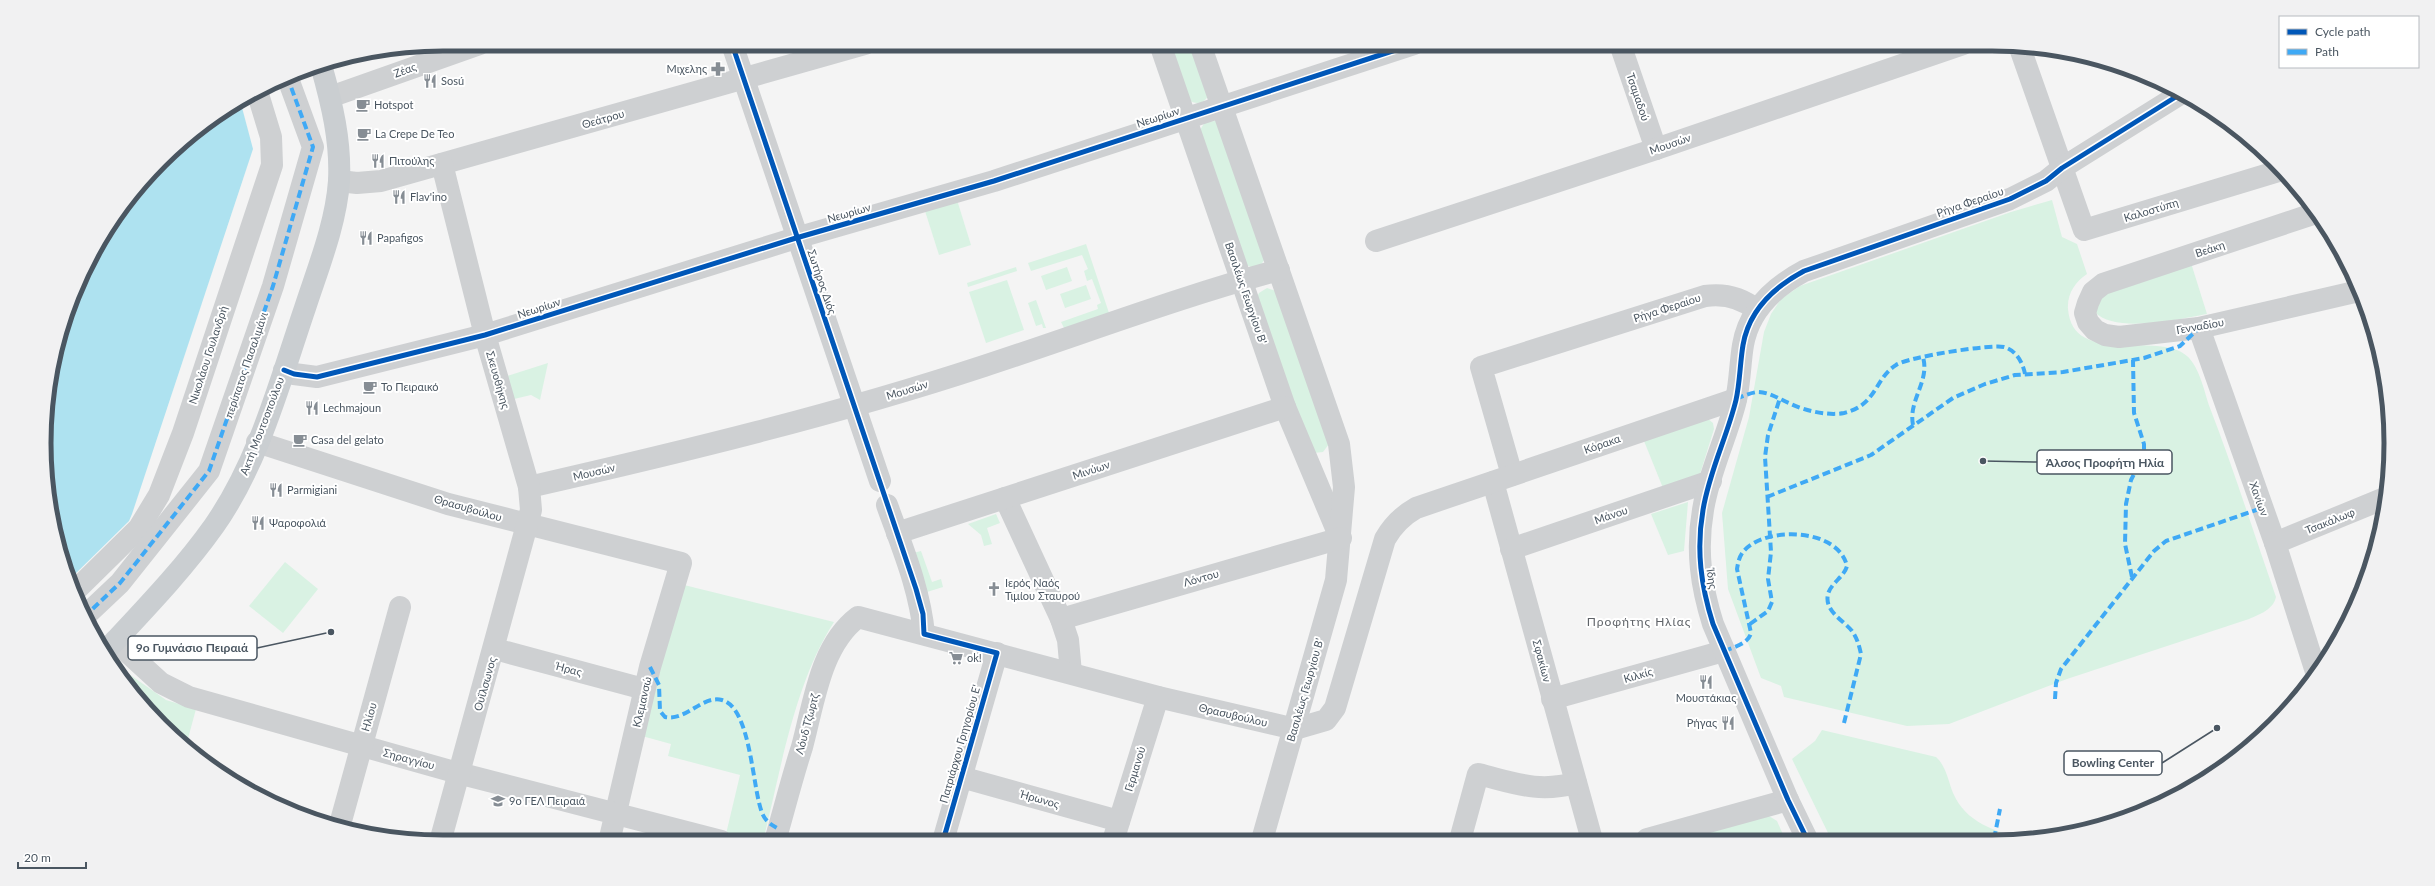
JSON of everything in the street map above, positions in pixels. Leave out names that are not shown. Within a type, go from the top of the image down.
[{"type":"main road","name":"Ακτή Μουτσοπούλου","points":[[110,647],[214,526],[238,485],[257,442],[284,370],[334,214],[339,181],[338,136],[322,70]]},
{"type":"street","name":"Ζέας","points":[[330,97],[460,51]]},
{"type":"street","name":"Σωτήρος Διός","points":[[734,51],[796,238],[880,481]]},
{"type":"street","name":"Θεάτρου","points":[[339,181],[357,183],[381,182],[744,80],[841,51]]},
{"type":"street","name":"Βασιλέως Γεωργίου Β'","points":[[1162,51],[1285,407],[1340,538]]},
{"type":"street","name":"Βασιλέως Γεωργίου Β'","points":[[1202,51],[1339,444],[1344,487],[1336,580],[1263,835]]},
{"type":"street","name":"Νεωρίων","points":[[284,370],[294,374],[317,377],[485,335],[796,238],[994,181],[1392,51]]},
{"type":"street","name":"Τσαμαδού","points":[[1622,51],[1656,149]]},
{"type":"street","name":"Μουσών","points":[[1376,241],[1656,149],[1943,51]]},
{"type":"street","points":[[2021,52],[2062,168]]},
{"type":"street","name":"περίπατος Πασαλιμάνι","points":[[89,612],[120,583],[209,471],[273,286],[313,147],[289,83]]},
{"type":"street","name":"Νικολάου Γουλανδρή","points":[[79,587],[139,528],[159,495],[183,433],[272,165],[271,137],[259,97]]},
{"type":"street","name":"Ρήγα Φεραίου","points":[[1481,367],[1705,296],[1721,295],[1737,298],[1757,310],[1784,282],[1804,270],[2010,199],[2046,181],[2062,168],[2176,97]]},
{"type":"street","name":"Σκευοθήκης","points":[[442,164],[485,335],[529,487],[531,510],[529,526]]},
{"type":"street","name":"Καλοστύπη","points":[[2062,168],[2084,230],[2275,172]]},
{"type":"street","name":"Βεάκη","points":[[2103,284],[2311,215]]},
{"type":"street","name":"Μουσών","points":[[529,487],[708,446],[854,406],[985,366],[1242,280],[1279,270]]},
{"type":"street","name":"Γενναδίου","points":[[2103,284],[2093,292],[2085,313],[2088,322],[2095,330],[2105,335],[2119,337],[2199,328],[2354,292]]},
{"type":"street","name":"Ίδης","points":[[1757,310],[1744,344],[1736,398],[1703,509],[1700,538],[1700,567],[1704,596],[1712,624],[1788,800],[1805,835]]},
{"type":"street","name":"Χανίων","points":[[2199,328],[2275,543],[2314,666]]},
{"type":"street","name":"Σφακίων","points":[[1481,367],[1502,479],[1511,549],[1591,835]]},
{"type":"street","name":"Κόρακα","points":[[1468,490],[1736,398]]},
{"type":"street","name":"Μινύων","points":[[897,533],[1285,407]]},
{"type":"street","name":"Θρασυβούλου","points":[[257,442],[448,504],[529,526],[681,563]]},
{"type":"street","name":"Μάνου","points":[[1511,549],[1711,481]]},
{"type":"street","name":"Θρασυβούλου","points":[[858,617],[1158,697],[1294,729],[1319,723],[1336,708],[1385,539],[1391,529],[1398,521],[1416,508],[1468,490]]},
{"type":"street","points":[[1004,498],[1061,619],[1068,640],[1071,673]]},
{"type":"street","name":"Τσακάλωφ","points":[[2275,543],[2380,500]]},
{"type":"street","points":[[887,505],[916,589],[924,634]]},
{"type":"street","name":"Ουΐλσωνος","points":[[442,835],[458,773],[495,649],[529,526]]},
{"type":"street","name":"Λόντου","points":[[1061,619],[1340,538]]},
{"type":"street","name":"Κλεμανσώ","points":[[611,835],[644,688],[681,563]]},
{"type":"street","name":"Ηλίου","points":[[341,822],[400,607]]},
{"type":"street","name":"Λόυδ Τζωρτζ","points":[[777,835],[813,700],[825,664],[842,631],[858,617]]},
{"type":"street","name":"Σηραγγίου","points":[[110,647],[172,690],[189,697],[458,773],[698,835]]},
{"type":"street","name":"Ήρας","points":[[495,649],[644,688]]},
{"type":"street","name":"Κιλκίς","points":[[1552,699],[1724,651]]},
{"type":"street","name":"Πατριάρχου Γρηγορίου Ε'","points":[[944,835],[997,653]]},
{"type":"street","name":"Γερμανού","points":[[1116,831],[1158,697]]},
{"type":"street","points":[[1461,835],[1478,774],[1535,788],[1548,789],[1576,783]]},
{"type":"street","name":"Ήρωνος","points":[[961,777],[1116,831]]},
{"type":"street","points":[[1661,835],[1788,800]]},
{"type":"green space","points":[[1172,51],[1195,51],[1209,94],[1201,102],[1196,103],[1190,101]]},
{"type":"green space","points":[[1215,121],[1219,123],[1265,259],[1260,266],[1251,267],[1246,265],[1200,130],[1205,122]]},
{"type":"green space","points":[[957,200],[971,245],[939,255],[925,211]]},
{"type":"green space","points":[[2052,200],[2062,237],[2077,244],[2087,274],[2075,285],[2070,293],[2068,309],[2073,327],[2085,338],[2100,343],[2157,346],[2174,349],[2187,356],[2195,367],[2236,478],[2276,597],[2272,605],[2266,611],[2249,619],[2067,679],[1949,724],[1907,726],[1784,697],[1781,686],[1761,678],[1728,589],[1722,513],[1749,417],[1764,332],[1771,314],[1781,299],[1800,286],[2011,212]]},
{"type":"green space","points":[[1086,244],[1110,316],[1065,330],[1061,322],[1098,309],[1097,305],[1101,303],[1092,279],[1087,281],[1084,271],[1088,269],[1082,255],[1031,271],[1028,263]]},
{"type":"green space","points":[[2191,263],[2207,314],[2181,319],[2132,324],[2104,319],[2095,312],[2098,295]]},
{"type":"green space","points":[[1016,267],[1017,271],[968,287],[967,283]]},
{"type":"green space","points":[[1067,267],[1072,281],[1046,290],[1041,276]]},
{"type":"green space","points":[[1007,280],[1024,330],[986,343],[969,292]]},
{"type":"green space","points":[[1086,285],[1091,299],[1065,308],[1060,294]]},
{"type":"green space","points":[[1267,288],[1276,291],[1329,444],[1323,452],[1314,453],[1310,450],[1257,297],[1259,293]]},
{"type":"green space","points":[[1036,300],[1046,328],[1043,328],[1042,324],[1036,326],[1028,303]]},
{"type":"green space","points":[[548,363],[540,400],[531,395],[514,399],[507,376]]},
{"type":"green space","points":[[1708,419],[1713,423],[1714,429],[1700,474],[1663,488],[1644,441]]},
{"type":"green space","points":[[1688,502],[1684,551],[1668,555],[1651,514]]},
{"type":"green space","points":[[996,514],[1000,523],[987,528],[992,544],[984,546],[981,535],[968,524]]},
{"type":"green space","points":[[921,551],[932,582],[941,579],[943,587],[927,592],[913,553]]},
{"type":"green space","points":[[285,562],[318,589],[283,633],[249,606]]},
{"type":"green space","points":[[680,584],[834,622],[820,646],[799,700],[790,728],[764,835],[726,834],[740,775],[668,756],[671,744],[642,736]]},
{"type":"green space","points":[[125,673],[166,700],[196,709],[188,740],[148,701]]},
{"type":"green space","points":[[1822,730],[1936,757],[1944,769],[1953,793],[1965,812],[1982,824],[2008,834],[1829,835],[1792,759],[1815,741]]},
{"type":"green space","points":[[1769,816],[1777,821],[1783,835],[1692,835]]},
{"type":"water","points":[[242,107],[253,149],[129,521],[74,575],[64,544],[54,494],[52,469],[51,443],[54,392],[64,342],[81,293],[91,270],[117,225],[132,204],[148,185],[185,148],[204,132]]},
{"type":"marked path","points":[[89,612],[120,583],[209,471],[273,286],[313,147],[289,83]]},
{"type":"marked path","points":[[1767,497],[1871,455],[1953,398],[1985,384],[2015,375],[2063,372],[2144,358],[2180,346],[2199,328]]},
{"type":"marked path","points":[[1736,399],[1752,393],[1762,392],[1810,411],[1831,414],[1844,413],[1863,404],[1889,370],[1896,365],[1916,358],[1983,347],[2004,347],[2012,351],[2021,361],[2025,374]]},
{"type":"marked path","points":[[1913,425],[1913,407],[1924,375],[1923,357]]},
{"type":"marked path","points":[[2132,577],[2125,544],[2126,504],[2131,480],[2144,455],[2144,444],[2134,413],[2133,360]]},
{"type":"marked path","points":[[1750,624],[1768,611],[1772,602],[1768,579],[1771,552],[1765,457],[1768,435],[1780,398]]},
{"type":"marked path","points":[[2055,699],[2056,683],[2061,669],[2154,551],[2166,541],[2262,508]]},
{"type":"marked path","points":[[1724,651],[1744,642],[1751,633],[1737,569],[1743,552],[1753,544],[1766,538],[1782,535],[1799,535],[1815,538],[1830,544],[1841,553],[1847,566],[1828,594],[1829,605],[1835,615],[1852,631],[1858,642],[1861,654],[1844,723]]},
{"type":"marked path","points":[[650,667],[659,685],[660,711],[665,717],[680,715],[701,704],[715,699],[722,700],[732,706],[740,718],[745,734],[750,752],[759,804],[763,815],[768,822],[779,829]]},
{"type":"marked path","points":[[1995,835],[2000,809]]},
{"type":"cycle path","points":[[734,51],[916,589],[923,614],[924,634],[997,653],[945,835]]},
{"type":"cycle path","points":[[284,370],[294,374],[317,377],[485,335],[796,238],[994,181],[1393,51]]},
{"type":"cycle path","points":[[1805,835],[1788,800],[1713,624],[1705,596],[1701,568],[1700,539],[1703,510],[1709,482],[1736,400],[1743,345],[1746,332],[1751,321],[1757,310],[1773,292],[1793,277],[1804,271],[2010,199],[2046,181],[2062,168],[2176,97]]},
{"type":"place","name":"Μιχελης","points":[[718,69]]},
{"type":"place","name":"Sosú","points":[[430,81]]},
{"type":"place","name":"Hotspot","points":[[363,105]]},
{"type":"place","name":"La Crepe De Teo","points":[[364,134]]},
{"type":"place","name":"Πιτούλης","points":[[378,161]]},
{"type":"place","name":"Flav'ino","points":[[399,197]]},
{"type":"place","name":"Papafigos","points":[[366,238]]},
{"type":"place","name":"Το Πειραικό","points":[[370,387]]},
{"type":"place","name":"Lechmajoun","points":[[312,408]]},
{"type":"place","name":"Casa del gelato","points":[[300,440]]},
{"type":"place","name":"Άλσος Προφήτη Ηλία","points":[[1983,461]]},
{"type":"place","name":"Parmigiani","points":[[276,490]]},
{"type":"place","name":"Ψαροφολιά","points":[[258,523]]},
{"type":"place","name":"Ιερός Ναός Τιμίου Σταυρού","points":[[994,589]]},
{"type":"place","name":"9ο Γυμνάσιο Πειραιά","points":[[331,632]]},
{"type":"place","name":"ok!","points":[[956,658]]},
{"type":"place","name":"Μουστάκιας","points":[[1706,682]]},
{"type":"place","name":"Ρήγας","points":[[1728,723]]},
{"type":"place","name":"Bowling Center","points":[[2217,728]]},
{"type":"place","name":"9ο ΓΕΛ Πειραιά","points":[[498,801]]},
{"type":"district","name":"Προφήτης Ηλίας","points":[[1639,622]]}]
